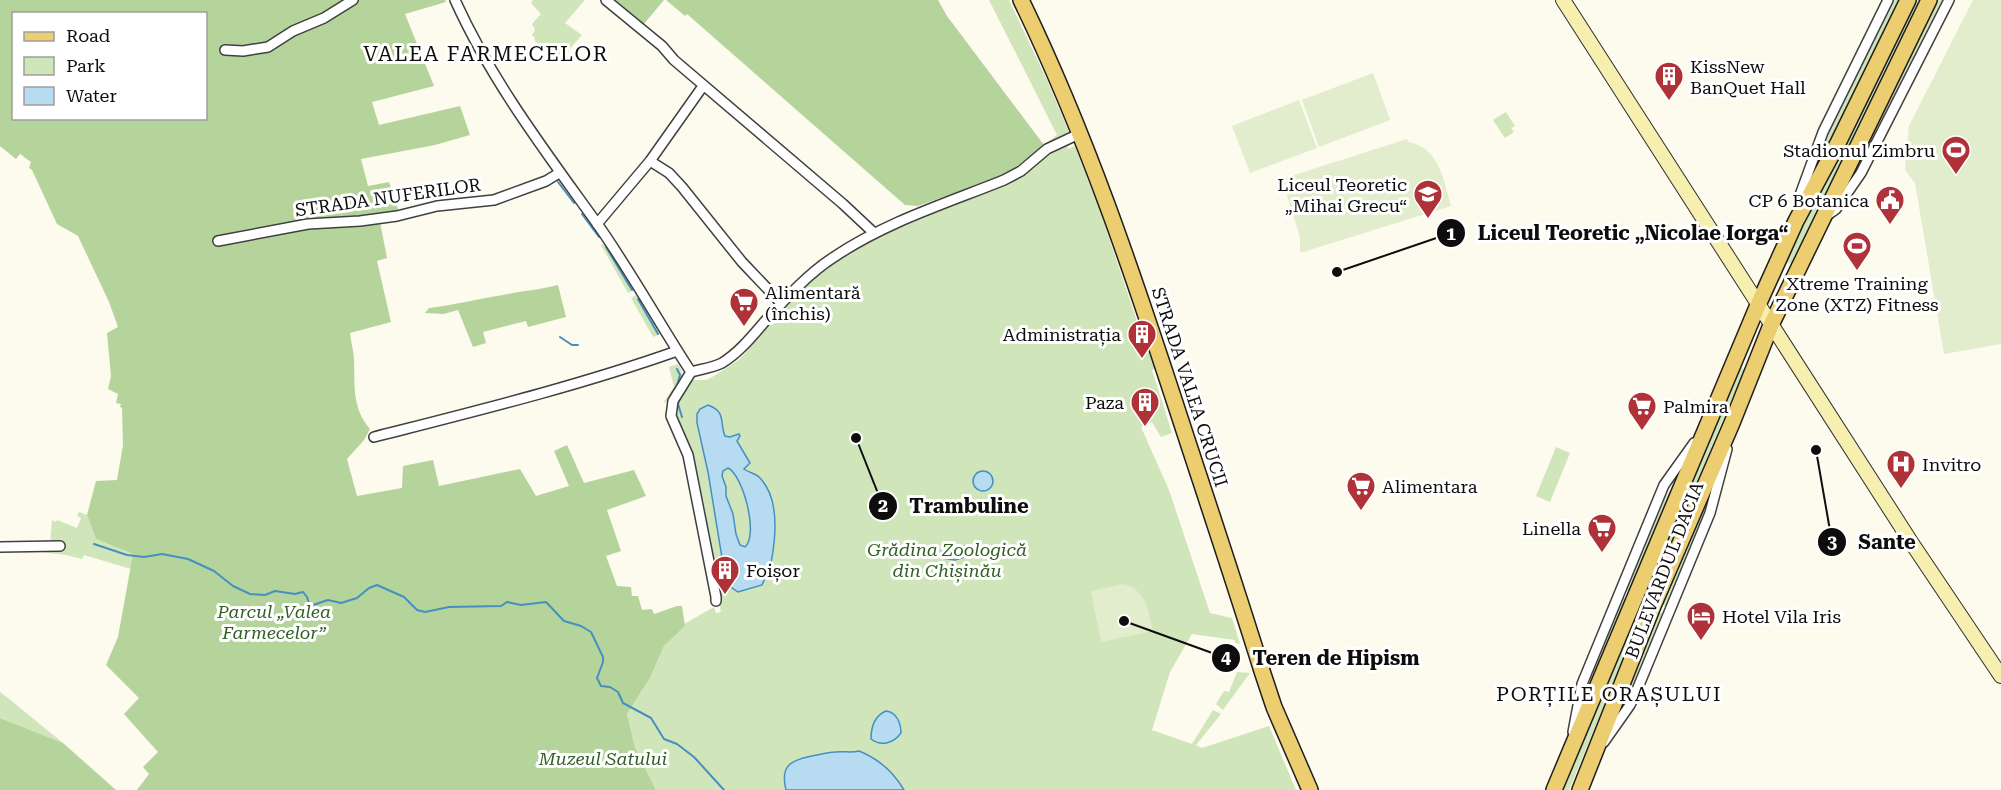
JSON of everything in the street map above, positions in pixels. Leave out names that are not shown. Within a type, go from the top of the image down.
[{"type":"main road","name":"STRADA VALEA CRUCII","points":[[1021,0],[1081,133],[1143,304],[1262,673],[1274,707],[1310,790]]},
{"type":"main road","points":[[1563,0],[1948,600],[2001,676]]},
{"type":"main road","name":"BULEVARDUL DACIA","points":[[1554,790],[1758,305],[1798,218],[1838,143],[1908,0]]},
{"type":"main road","name":"BULEVARDUL DACIA","points":[[1580,790],[1653,606],[1732,423],[1771,325],[1929,0]]},
{"type":"street","points":[[225,50],[243,51],[268,47],[293,31],[324,18],[353,0]]},
{"type":"street","points":[[455,0],[496,76],[559,173],[597,224],[691,372]]},
{"type":"street","points":[[606,0],[662,46],[703,86],[874,233]]},
{"type":"street","name":"BULEVARDUL DACIA","points":[[1798,218],[1800,195],[1823,132],[1888,0]]},
{"type":"street","name":"BULEVARDUL DACIA","points":[[1821,219],[1836,209],[1862,173],[1949,0]]},
{"type":"street","points":[[597,224],[650,161],[703,86]]},
{"type":"street","points":[[716,601],[688,455],[671,416],[673,401],[691,372],[714,366],[739,351],[781,303],[831,258],[874,233],[1004,180],[1021,171],[1047,149],[1081,133]]},
{"type":"street","points":[[650,161],[669,173],[682,187],[742,262],[781,303]]},
{"type":"street","name":"STRADA NUFERILOR","points":[[218,241],[308,224],[360,221],[398,216],[436,206],[494,200],[546,181],[559,173]]},
{"type":"street","points":[[374,437],[511,403],[606,376],[677,351]]},
{"type":"street","points":[[0,547],[60,546]]},
{"type":"green space","name":"Parcul „Valea Farmecelor”","points":[[0,0],[445,0],[446,2],[405,14],[434,86],[372,102],[379,125],[460,106],[470,135],[435,145],[361,159],[368,186],[389,182],[401,218],[380,222],[387,258],[377,261],[391,322],[350,333],[357,405],[370,429],[364,440],[347,459],[357,496],[402,488],[403,466],[433,460],[439,486],[520,469],[536,496],[569,486],[554,451],[567,445],[584,483],[634,470],[646,496],[607,510],[621,551],[606,556],[617,586],[631,587],[632,596],[638,596],[642,610],[652,609],[654,614],[682,606],[685,626],[664,646],[650,678],[627,714],[635,747],[656,790],[137,790],[149,774],[143,767],[158,752],[124,714],[139,698],[106,665],[118,637],[133,554],[96,539],[87,515],[96,481],[117,480],[123,445],[121,404],[116,403],[118,394],[108,389],[111,376],[107,333],[118,327],[109,302],[78,236],[57,224],[29,168],[31,162],[20,154],[16,159],[0,146]]},
{"type":"green space","points":[[533,0],[585,0],[565,23],[582,35],[558,62],[534,40],[532,35],[535,30],[532,24],[541,14],[531,3]]},
{"type":"green space","points":[[612,0],[664,0],[643,25]]},
{"type":"green space","points":[[666,0],[938,0],[947,16],[1044,145],[1007,174],[918,206],[905,205],[687,14],[685,16]]},
{"type":"green space","points":[[989,0],[1009,0],[1069,132],[1044,145],[1057,135]]},
{"type":"green space","points":[[1893,0],[1900,0],[1821,161],[1818,161],[1827,135]]},
{"type":"green space","points":[[1915,0],[1921,0],[1791,264],[1786,262]]},
{"type":"green space","points":[[1936,0],[1943,0],[1870,148],[1851,176]]},
{"type":"green space","name":"Stadionul Zimbru","points":[[1973,0],[2001,0],[2001,344],[1944,354],[1915,183],[1905,170],[1909,126]]},
{"type":"green space","points":[[1373,73],[1390,120],[1319,147],[1302,100]]},
{"type":"green space","points":[[1299,100],[1317,148],[1250,173],[1232,126]]},
{"type":"green space","points":[[1506,112],[1515,126],[1511,128],[1514,132],[1505,138],[1493,120]]},
{"type":"green space","points":[[1407,139],[1408,142],[1427,151],[1433,158],[1442,176],[1451,206],[1300,253],[1300,237],[1282,179]]},
{"type":"green space","name":"Grădina Zoologică din Chișinău","points":[[1067,146],[1068,149],[1075,146],[1098,205],[1146,348],[1157,368],[1152,370],[1172,433],[1161,437],[1152,422],[1141,427],[1169,490],[1210,613],[1232,618],[1240,644],[1235,643],[1235,640],[1192,634],[1170,672],[1152,730],[1192,744],[1213,710],[1221,714],[1196,745],[1202,748],[1269,726],[1296,790],[656,790],[635,747],[627,714],[650,678],[664,646],[685,626],[684,624],[714,607],[716,613],[721,612],[675,416],[675,403],[687,384],[693,380],[706,380],[740,359],[793,296],[823,270],[869,241],[1014,180],[1042,159]]},
{"type":"green space","points":[[605,243],[633,290],[628,293],[601,245]]},
{"type":"green space","points":[[558,285],[566,317],[528,327],[526,321],[483,332],[486,343],[473,347],[458,310],[444,314],[425,313],[429,308]]},
{"type":"green space","points":[[636,295],[660,334],[653,337],[631,298]]},
{"type":"green space","points":[[678,364],[682,374],[680,383],[670,401],[663,403],[674,387],[669,367]]},
{"type":"green space","points":[[1739,367],[1744,369],[1648,599],[1643,597]]},
{"type":"green space","points":[[1556,447],[1570,453],[1550,502],[1536,496]]},
{"type":"green space","points":[[1676,480],[1631,592],[1625,590],[1660,507]]},
{"type":"green space","points":[[1709,494],[1705,514],[1667,607],[1661,604]]},
{"type":"green space","points":[[79,512],[87,515],[96,539],[133,554],[131,569],[84,555],[82,559],[42,552],[50,545],[52,520],[77,528],[81,518],[77,516]]},
{"type":"green space","points":[[1122,584],[1136,590],[1145,601],[1153,631],[1101,642],[1091,591]]},
{"type":"green space","points":[[1622,597],[1628,599],[1587,699],[1583,701],[1591,672]]},
{"type":"green space","points":[[1640,605],[1645,606],[1569,790],[1564,790]]},
{"type":"green space","points":[[1658,612],[1664,614],[1632,689],[1618,713]]},
{"type":"green space","points":[[1237,672],[1250,673],[1223,710],[1216,704],[1224,691],[1229,692]]},
{"type":"green space","points":[[0,692],[8,698],[63,743],[0,718]]},
{"type":"green space","points":[[0,718],[63,743],[116,790],[0,790]]},
{"type":"water","points":[[708,405],[718,411],[725,436],[739,434],[737,441],[750,463],[744,469],[760,478],[771,496],[774,507],[774,542],[768,572],[762,585],[738,592],[727,581],[724,570],[708,472],[697,423],[697,414],[700,409]],"holes":[[[728,468],[734,473],[744,493],[750,519],[749,540],[745,547],[740,545],[736,534],[722,476],[723,471]]]},
{"type":"water","points":[[983,471],[990,474],[993,481],[990,488],[983,491],[976,488],[973,481],[976,474]]},
{"type":"water","points":[[967,547],[969,556],[955,560],[943,558],[941,552],[943,550]]},
{"type":"water","points":[[886,711],[898,719],[901,733],[891,741],[879,743],[871,739],[872,730],[876,719]]},
{"type":"water","points":[[859,751],[885,766],[904,790],[786,790],[785,773],[790,764],[795,761],[830,752]]},
{"type":"waterway","points":[[558,182],[574,203]]},
{"type":"waterway","points":[[582,214],[599,237]]},
{"type":"waterway","points":[[606,247],[632,290]]},
{"type":"waterway","points":[[638,299],[658,334]]},
{"type":"waterway","points":[[560,337],[572,345],[578,345]]},
{"type":"waterway","points":[[677,369],[680,375],[677,386]]},
{"type":"waterway","points":[[679,399],[678,404],[682,417]]},
{"type":"waterway","points":[[94,544],[127,555],[144,557],[162,554],[188,559],[214,571],[233,586],[250,594],[265,595],[275,591],[295,594],[303,592],[310,606],[328,600],[341,603],[357,598],[369,588],[377,585],[404,597],[417,610],[425,612],[449,607],[501,606],[507,602],[521,605],[546,602],[564,621],[591,632],[603,657],[597,678],[601,686],[610,687],[618,692],[623,703],[651,718],[664,739],[677,744],[694,757],[724,790]]},
{"type":"place","name":"KissNew BanQuet Hall","points":[[1669,102]]},
{"type":"place","name":"Stadionul Zimbru","points":[[1956,176]]},
{"type":"place","name":"Liceul Teoretic „Mihai Grecu“","points":[[1428,220]]},
{"type":"place","name":"CP 6 Botanica","points":[[1890,226]]},
{"type":"place","name":"Liceul Teoretic „Nicolae Iorga“","points":[[1337,272]]},
{"type":"place","name":"Xtreme Training Zone (XTZ) Fitness","points":[[1857,272]]},
{"type":"place","name":"Alimentară (închis)","points":[[744,328]]},
{"type":"place","name":"Administrația","points":[[1142,360]]},
{"type":"place","name":"Paza","points":[[1145,428]]},
{"type":"place","name":"Palmira","points":[[1642,432]]},
{"type":"place","name":"Trambuline","points":[[856,438]]},
{"type":"place","name":"Sante","points":[[1816,450]]},
{"type":"place","name":"Invitro","points":[[1901,490]]},
{"type":"place","name":"Alimentara","points":[[1361,512]]},
{"type":"place","name":"Linella","points":[[1602,554]]},
{"type":"place","name":"Foișor","points":[[725,596]]},
{"type":"place","name":"Teren de Hipism","points":[[1124,621]]},
{"type":"place","name":"Hotel Vila Iris","points":[[1701,642]]},
{"type":"district","name":"VALEA FARMECELOR","points":[[486,54]]},
{"type":"district","name":"PORȚILE ORAȘULUI","points":[[1609,694]]},
{"type":"park label","name":"Muzeul Satului","points":[[603,758]]}]
